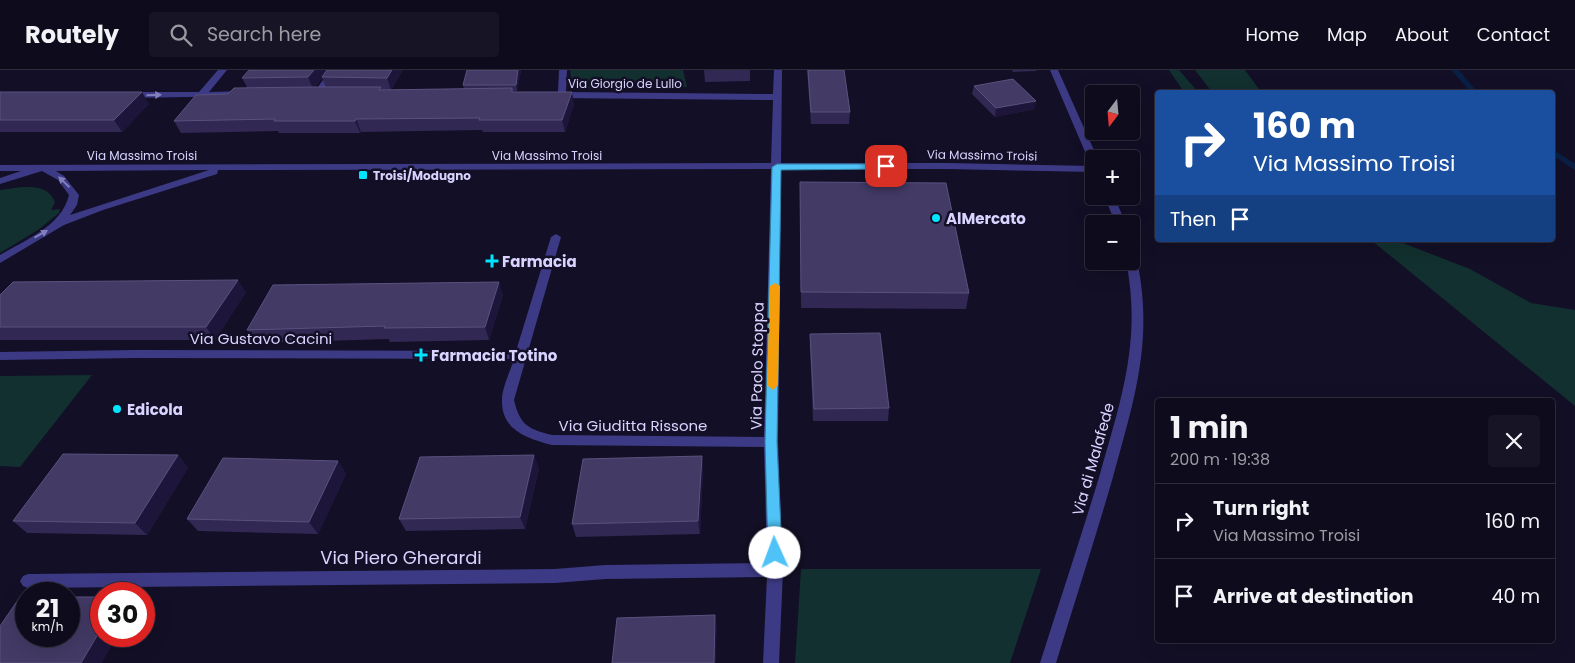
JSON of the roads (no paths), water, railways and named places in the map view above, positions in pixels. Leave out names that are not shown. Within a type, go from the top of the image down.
[{"type":"street","points":[[202,94],[223,70]]},
{"type":"street","points":[[326,94],[312,94],[334,70]]},
{"type":"street","points":[[562,96],[563,70]]},
{"type":"street","name":"Via Paolo Stoppa","points":[[771,663],[775,570],[771,442],[778,70]]},
{"type":"street","points":[[1054,70],[1089,150]]},
{"type":"street","points":[[116,95],[250,94]]},
{"type":"street","name":"Via Giorgio de Lullo","points":[[552,95],[777,97]]},
{"type":"street","name":"Via Massimo Troisi","points":[[0,168],[947,166],[1085,169]]},
{"type":"street","points":[[0,181],[43,167],[61,178],[74,195],[72,205],[60,223]]},
{"type":"street","points":[[0,260],[60,223],[99,208],[226,168]]},
{"type":"street","name":"Via Giuditta Rissone","points":[[556,237],[508,400],[510,415],[517,427],[531,435],[552,440],[771,442]]},
{"type":"street","name":"Via di Malafede","points":[[1048,663],[1098,504],[1131,388],[1138,337],[1137,288],[1133,270]]},
{"type":"street","name":"Via Gustavo Cacini","points":[[0,356],[135,354],[522,355]]},
{"type":"street","name":"Via Piero Gherardi","points":[[28,581],[555,576],[605,572],[775,570]]},
{"type":"waterway","points":[[1455,70],[1472,90]]},
{"type":"waterway","points":[[1555,154],[1575,167]]},
{"type":"place","name":"Troisi/Modugno","points":[[363,175]]},
{"type":"place","name":"AlMercato","points":[[936,218]]},
{"type":"place","name":"Farmacia","points":[[492,261]]},
{"type":"place","name":"Farmacia Totino","points":[[421,355]]},
{"type":"place","name":"Edicola","points":[[117,409]]}]
